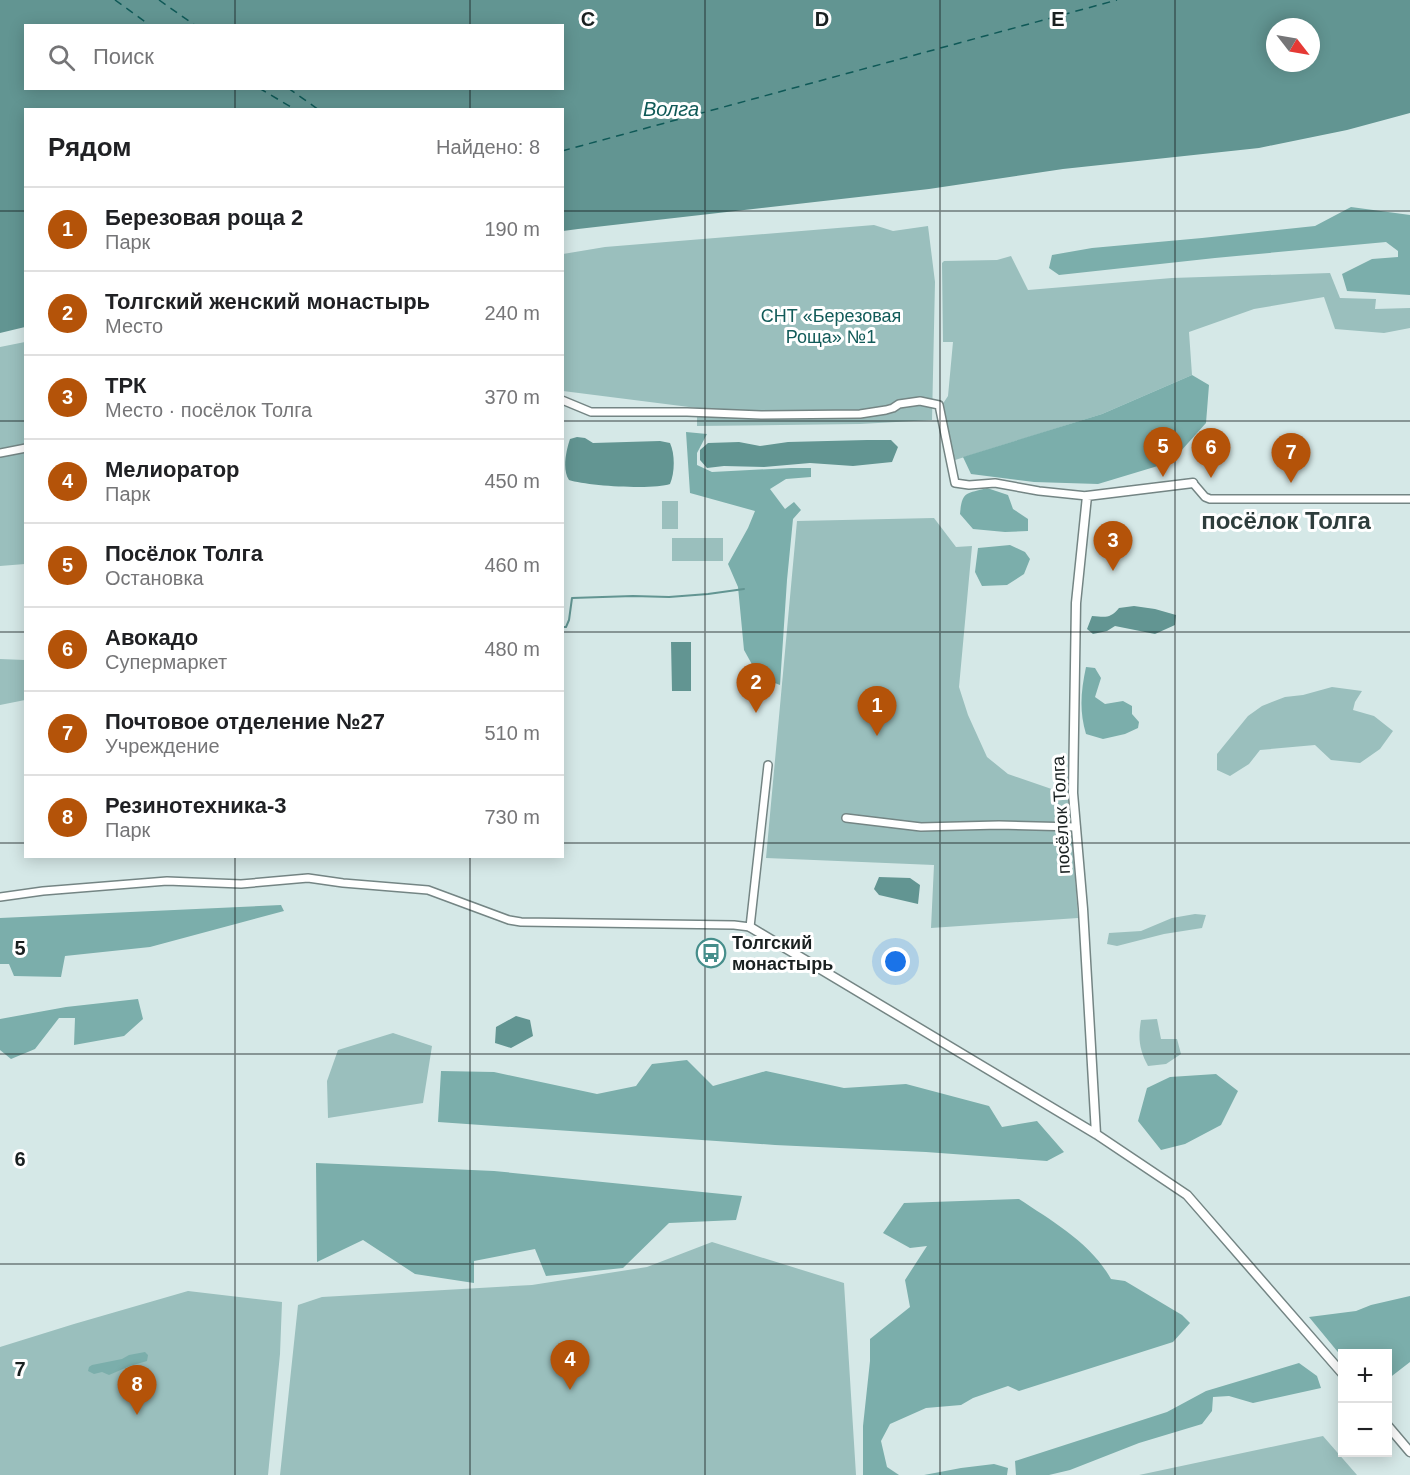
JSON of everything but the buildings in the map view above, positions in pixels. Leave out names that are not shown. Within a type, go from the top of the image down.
[{"type":"street","points":[[564,401],[591,412],[687,411],[761,415],[848,415],[886,410],[904,402],[925,401],[939,405],[955,483],[969,485],[995,483],[1087,496],[1193,483],[1205,497],[1210,499],[1410,499]]},
{"type":"street","points":[[0,453],[24,448]]},
{"type":"street","name":"посёлок Толга","points":[[1087,496],[1077,589],[1073,793],[1083,909],[1096,1134]]},
{"type":"street","points":[[750,927],[768,765]]},
{"type":"street","points":[[846,818],[921,827],[999,825],[1076,827]]},
{"type":"street","points":[[0,897],[43,891],[167,881],[241,884],[308,878],[428,890],[509,920],[521,922],[750,927],[1096,1134],[1187,1195],[1338,1368]]},
{"type":"street","points":[[1392,1431],[1410,1452]]},
{"type":"green space","name":"СНТ «Березовая Роща» №1","points":[[874,225],[893,231],[928,226],[935,282],[932,420],[860,424],[697,426],[697,408],[564,391],[564,254],[605,247]]},
{"type":"green space","points":[[1011,256],[1028,290],[1172,278],[1330,273],[1340,298],[1376,299],[1375,309],[1410,308],[1410,328],[1384,333],[1335,329],[1324,297],[1254,309],[1189,332],[1192,375],[1102,414],[955,460],[942,405],[948,396],[953,342],[943,342],[942,263],[944,261],[997,260]]},
{"type":"green space","points":[[24,342],[24,564],[0,566],[0,347]]},
{"type":"green space","points":[[662,501],[678,501],[678,529],[662,529]]},
{"type":"green space","points":[[934,518],[956,547],[972,546],[959,687],[968,715],[987,757],[1008,774],[1069,795],[1078,918],[931,928],[934,865],[766,858],[797,521]]},
{"type":"green space","points":[[672,538],[723,538],[723,561],[672,561]]},
{"type":"green space","points":[[0,659],[24,660],[24,700],[0,705]]},
{"type":"green space","points":[[1332,687],[1362,691],[1353,710],[1374,716],[1393,731],[1380,749],[1360,763],[1331,760],[1315,745],[1260,750],[1249,764],[1230,776],[1217,770],[1217,754],[1248,716],[1262,706],[1285,697]]},
{"type":"green space","points":[[1195,914],[1206,915],[1202,928],[1164,934],[1117,946],[1107,944],[1109,933],[1141,931],[1172,918]]},
{"type":"green space","points":[[1157,1019],[1161,1039],[1177,1039],[1181,1054],[1166,1064],[1148,1066],[1140,1043],[1141,1020]]},
{"type":"green space","points":[[393,1033],[432,1046],[423,1103],[328,1118],[327,1081],[338,1050]]},
{"type":"green space","points":[[712,1242],[844,1283],[856,1475],[280,1475],[298,1305],[322,1297],[532,1285],[647,1267]]},
{"type":"green space","points":[[188,1291],[282,1302],[280,1354],[268,1475],[0,1475],[0,1347]]},
{"type":"green space","points":[[1323,1436],[1338,1453],[1338,1457],[1341,1457],[1357,1475],[1139,1475]]},
{"type":"shaded area","points":[[1351,207],[1410,215],[1410,295],[1347,291],[1342,274],[1372,259],[1398,257],[1398,251],[1386,242],[1059,275],[1049,268],[1052,255],[1092,248],[1315,226]]},
{"type":"shaded area","points":[[1192,375],[1209,385],[1206,423],[1171,462],[1098,484],[1034,482],[971,474],[963,457],[1102,414]]},
{"type":"shaded area","points":[[686,432],[707,434],[697,453],[697,465],[712,472],[811,468],[811,477],[786,479],[770,489],[785,509],[794,502],[801,510],[793,519],[780,685],[759,677],[744,650],[738,587],[728,564],[755,511],[690,493]]},
{"type":"shaded area","points":[[987,488],[1008,495],[1013,509],[1028,519],[1028,531],[1005,532],[973,529],[960,514],[962,501],[966,495]]},
{"type":"shaded area","points":[[1010,545],[1025,552],[1030,559],[1024,574],[1007,585],[982,586],[975,572],[978,548]]},
{"type":"shaded area","points":[[1086,667],[1095,668],[1101,678],[1095,697],[1105,704],[1123,701],[1132,706],[1132,714],[1139,722],[1138,728],[1125,734],[1103,739],[1086,734],[1082,717],[1082,700]]},
{"type":"shaded area","points":[[281,905],[284,911],[150,947],[65,956],[61,977],[14,976],[9,964],[0,964],[0,918]]},
{"type":"shaded area","points":[[138,999],[143,1019],[124,1036],[74,1045],[75,1018],[59,1018],[35,1049],[11,1059],[0,1050],[0,1019],[66,1007]]},
{"type":"shaded area","points":[[687,1060],[713,1086],[766,1071],[844,1088],[906,1084],[989,1106],[1002,1127],[1037,1121],[1064,1152],[1047,1161],[438,1122],[441,1071],[494,1072],[597,1094],[636,1086],[652,1064]]},
{"type":"shaded area","points":[[1216,1074],[1238,1091],[1221,1125],[1185,1144],[1161,1150],[1138,1121],[1147,1088],[1170,1077]]},
{"type":"shaded area","points":[[316,1163],[494,1171],[742,1196],[736,1220],[669,1223],[623,1268],[546,1276],[535,1249],[474,1261],[474,1283],[415,1274],[363,1240],[317,1262]]},
{"type":"shaded area","points":[[1019,1199],[1082,1244],[1103,1266],[1111,1279],[1125,1281],[1182,1315],[1190,1323],[1173,1342],[1019,1391],[1008,1386],[973,1398],[961,1405],[926,1408],[890,1424],[881,1441],[887,1467],[899,1475],[863,1475],[863,1426],[870,1339],[910,1307],[905,1280],[927,1246],[910,1248],[883,1233],[904,1203]]},
{"type":"shaded area","points":[[1410,1296],[1410,1362],[1392,1376],[1392,1349],[1338,1349],[1338,1352],[1309,1317],[1356,1311]]},
{"type":"shaded area","points":[[145,1352],[148,1355],[147,1361],[109,1375],[102,1372],[94,1374],[88,1371],[92,1365]]},
{"type":"shaded area","points":[[1299,1363],[1317,1376],[1321,1388],[1253,1403],[1229,1396],[1213,1397],[1212,1411],[1202,1424],[1139,1443],[1070,1470],[1049,1475],[1016,1475],[1015,1461],[1167,1412],[1206,1391]]},
{"type":"shaded area","points":[[994,1464],[1008,1468],[1007,1475],[924,1475],[961,1468]]},
{"type":"water","name":"Волга","points":[[0,0],[1410,0],[1410,113],[1347,130],[1259,148],[1063,169],[929,189],[564,231],[564,108],[24,108],[24,327],[0,333]]},
{"type":"water","points":[[585,438],[593,443],[660,441],[670,443],[674,463],[670,484],[620,487],[569,480],[565,466],[566,455],[570,439]]},
{"type":"water","points":[[891,440],[898,447],[892,462],[853,466],[810,463],[707,468],[700,460],[700,450],[708,443],[739,442],[760,446],[788,442]]},
{"type":"water","points":[[1134,606],[1176,615],[1175,625],[1155,634],[1115,626],[1107,631],[1093,634],[1087,629],[1092,616],[1107,617],[1119,608]]},
{"type":"water","points":[[671,642],[691,642],[691,691],[672,691]]},
{"type":"water","points":[[879,877],[910,878],[920,885],[918,904],[879,895],[874,889]]},
{"type":"water","points":[[516,1016],[530,1020],[533,1036],[511,1048],[495,1043],[496,1027]]},
{"type":"waterway","points":[[564,627],[569,620],[572,598],[669,597],[744,589]]},
{"type":"ferry route","points":[[115,0],[148,24]]},
{"type":"ferry route","points":[[159,0],[193,24]]},
{"type":"ferry route","points":[[564,150],[1117,0]]},
{"type":"ferry route","points":[[262,90],[293,108]]},
{"type":"ferry route","points":[[291,90],[316,108]]},
{"type":"place","name":"Посёлок Толга","points":[[1163,477]]},
{"type":"place","name":"Авокадо","points":[[1211,478]]},
{"type":"place","name":"Почтовое отделение №27","points":[[1291,483]]},
{"type":"place","name":"ТРК","points":[[1113,571]]},
{"type":"place","name":"Толгский женский монастырь","points":[[756,713]]},
{"type":"place","name":"Березовая роща 2","points":[[877,736]]},
{"type":"place","name":"Толгский монастырь","points":[[711,953]]},
{"type":"place","name":"Мелиоратор","points":[[570,1390]]},
{"type":"place","name":"Резинотехника-3","points":[[137,1415]]},
{"type":"district","name":"посёлок Толга","points":[[1286,520]]}]
